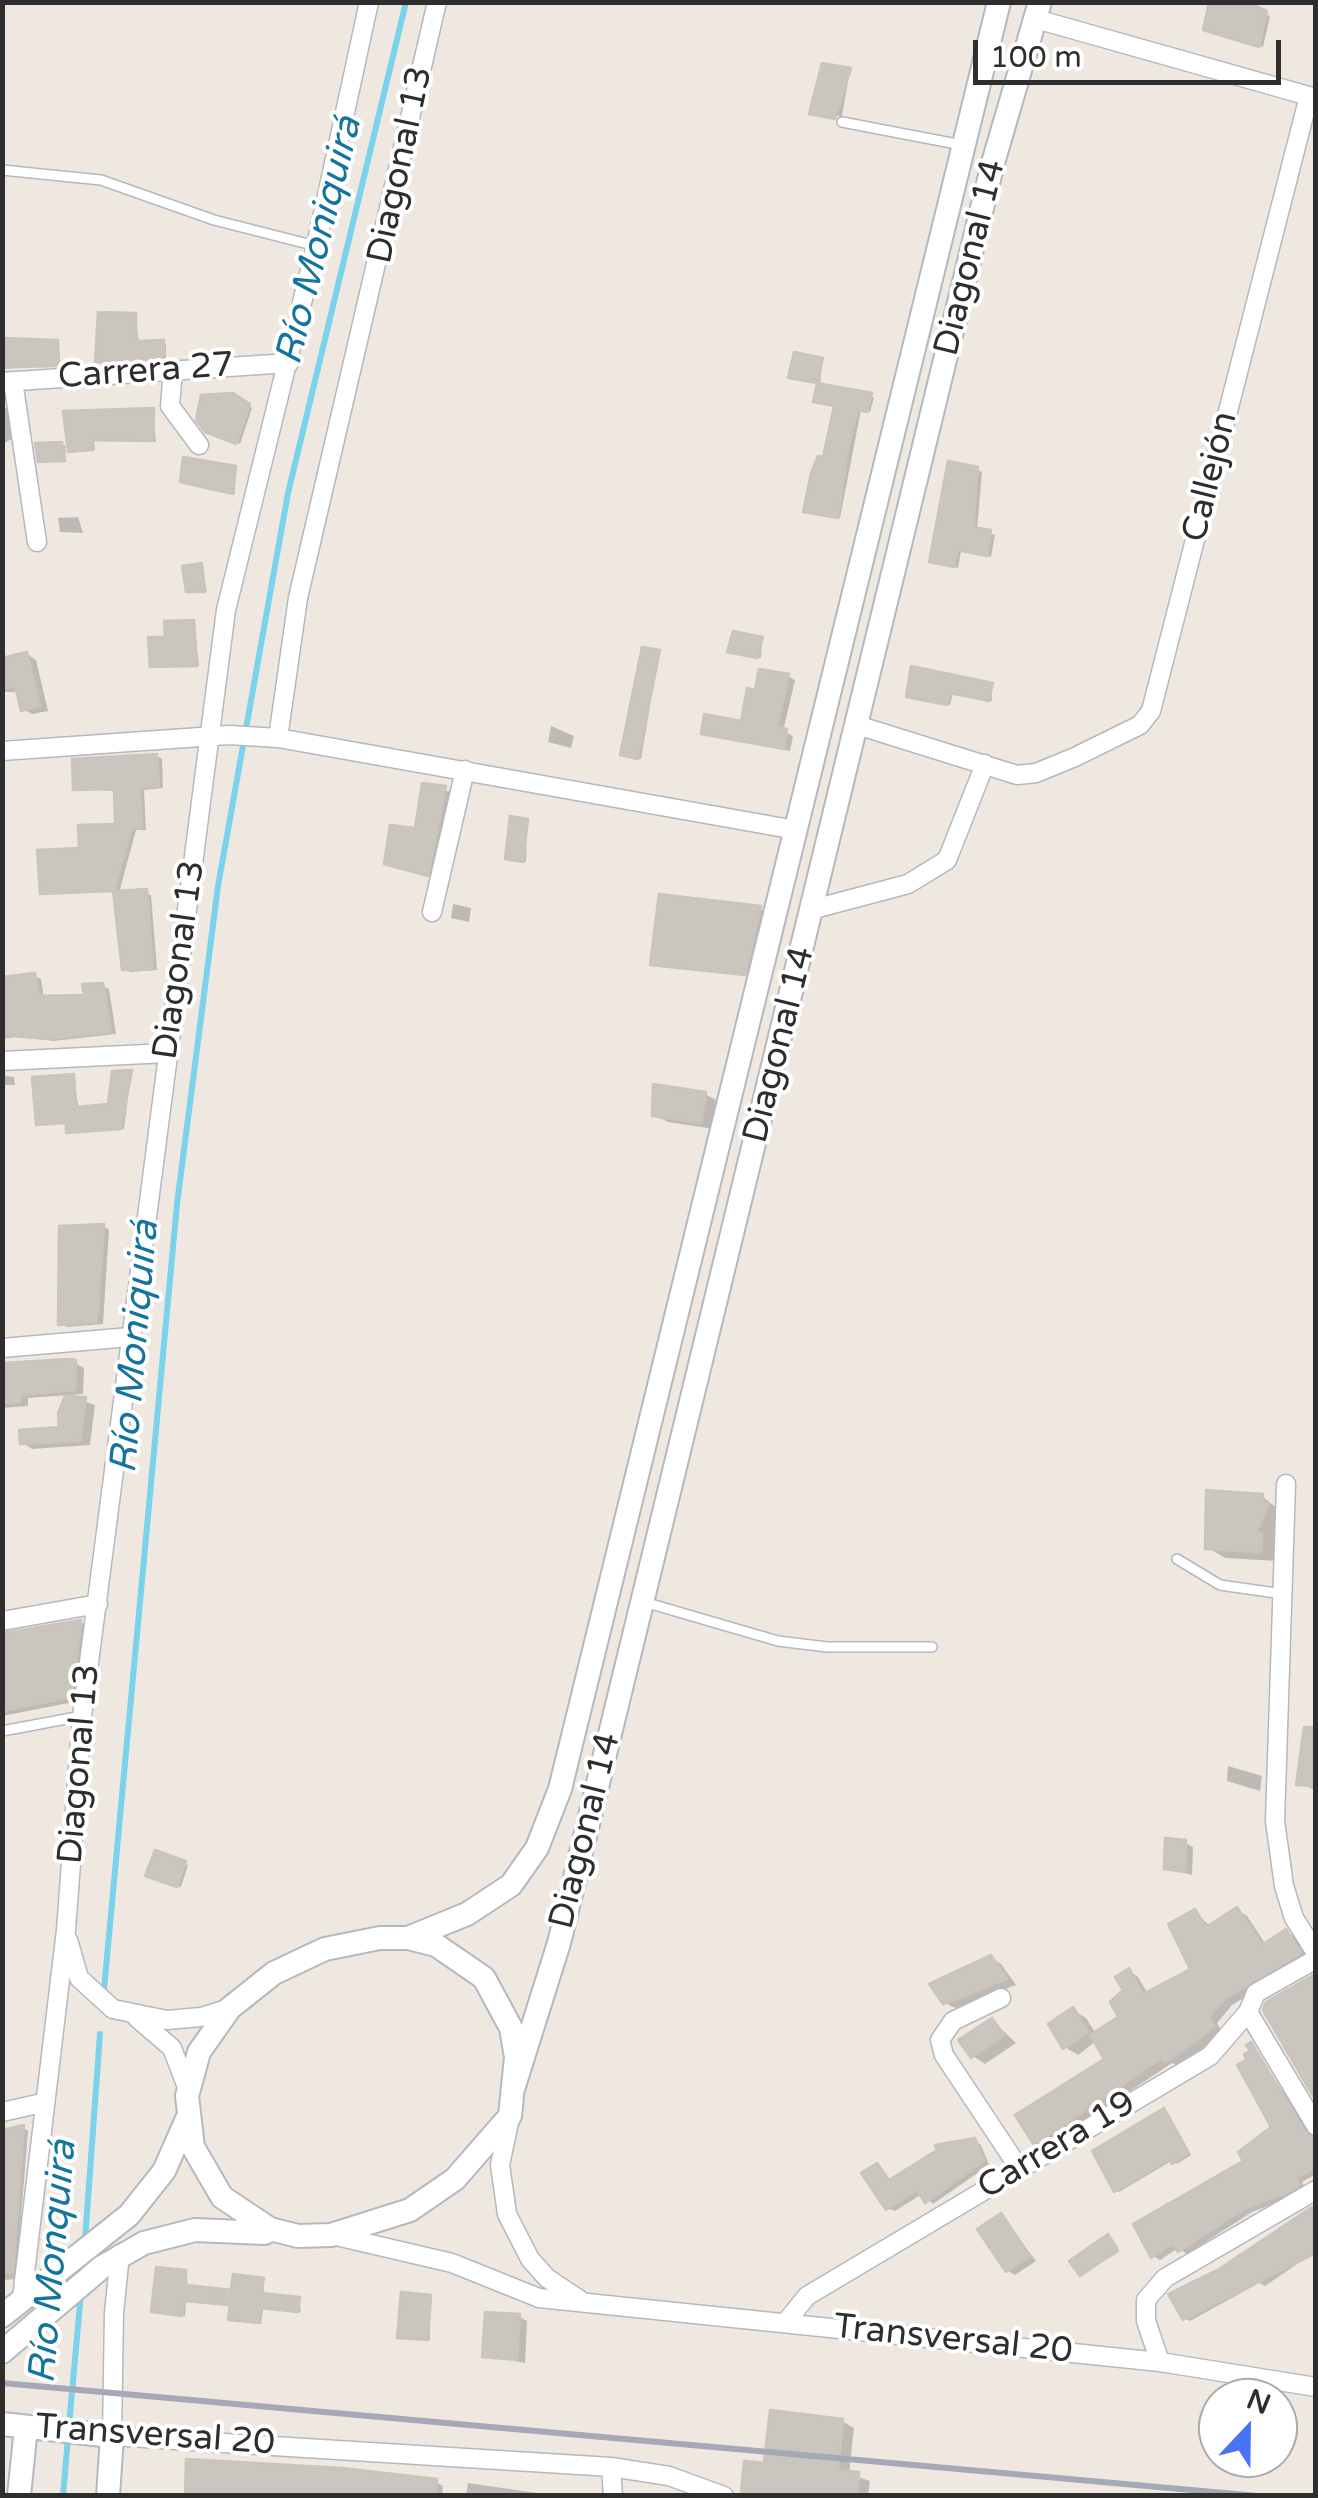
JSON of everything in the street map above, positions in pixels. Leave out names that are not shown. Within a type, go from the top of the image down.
[{"type":"street","name":"Diagonal 13","points":[[22,2298],[42,2102],[66,1930],[82,1716],[166,1052],[220,737],[226,610],[289,364],[369,2]]},
{"type":"street","name":"Diagonal 13","points":[[269,737],[437,2]]},
{"type":"street","name":"Diagonal 14","points":[[408,1938],[467,1914],[510,1885],[537,1848],[560,1789],[1000,2]]},
{"type":"street","points":[[1038,11],[1312,97]]},
{"type":"street","name":"Diagonal 14","points":[[514,2086],[547,1988],[814,909],[993,163],[1038,11]]},
{"type":"street","name":"Callejón","points":[[985,764],[1017,775],[1036,774],[1140,724],[1151,711],[1312,97]]},
{"type":"street","name":"Carrera 27","points":[[8,382],[289,364]]},
{"type":"street","points":[[173,370],[170,406],[199,444]]},
{"type":"street","points":[[8,382],[37,542]]},
{"type":"street","points":[[2,450],[21,443]]},
{"type":"street","points":[[814,909],[908,884],[947,860],[985,764],[857,725]]},
{"type":"street","points":[[2,751],[269,737],[796,830]]},
{"type":"street","points":[[432,912],[465,770]]},
{"type":"street","points":[[2,1061],[166,1052]]},
{"type":"street","points":[[2,1348],[130,1337]]},
{"type":"street","points":[[1286,1484],[1276,1821],[1284,1886],[1294,1918],[1316,1956]]},
{"type":"street","points":[[2,1621],[98,1604]]},
{"type":"street","name":"Diagonal 13","points":[[66,1930],[73,1964],[88,1990],[113,2008],[148,2024],[172,2048],[187,2079],[187,2107]]},
{"type":"street","points":[[2,2316],[98,2242],[153,2186],[187,2107],[199,2052],[230,2008],[274,1973],[324,1949],[408,1938],[462,1959],[484,1978],[511,2028],[514,2086],[510,2116],[474,2159],[433,2196],[384,2222],[330,2235],[194,2230],[111,2260],[2,2352]]},
{"type":"street","name":"Carrera 19","points":[[786,2322],[807,2296],[1210,2056],[1248,2012],[1256,1993],[1316,1956]]},
{"type":"street","points":[[1001,1998],[954,2020],[940,2040],[944,2055],[1019,2168]]},
{"type":"street","name":"Diagonal 13","points":[[128,2013],[184,2019],[230,2008]]},
{"type":"street","points":[[1248,2012],[1316,2126]]},
{"type":"street","points":[[2,2112],[42,2102]]},
{"type":"street","points":[[187,2107],[199,2160],[222,2197],[270,2229],[298,2236]]},
{"type":"street","name":"Transversal 20","points":[[510,2116],[500,2164],[511,2226],[547,2278],[590,2305]]},
{"type":"street","points":[[1160,2362],[1146,2321],[1146,2300],[1165,2278],[1316,2190]]},
{"type":"street","name":"Transversal 20","points":[[330,2235],[452,2263],[540,2298],[1160,2362],[1316,2387]]},
{"type":"street","points":[[108,2496],[105,2435],[114,2313],[111,2260]]},
{"type":"street","points":[[19,2496],[23,2427]]},
{"type":"street","name":"Transversal 20","points":[[23,2427],[611,2467],[668,2476],[724,2496]]},
{"type":"street","points":[[611,2467],[613,2496]]},
{"type":"lane","points":[[842,122],[964,145]]},
{"type":"lane","points":[[2,170],[101,180],[214,220],[316,246]]},
{"type":"lane","points":[[1177,1559],[1220,1585],[1283,1594]]},
{"type":"lane","points":[[642,1602],[778,1641],[827,1647],[932,1647]]},
{"type":"lane","points":[[2,1731],[82,1716]]},
{"type":"building","points":[[1209,2],[1246,2],[1267,11],[1259,47],[1203,30]]},
{"type":"building","points":[[822,63],[851,68],[835,119],[809,114]]},
{"type":"building","points":[[98,312],[136,313],[136,341],[164,340],[164,359],[95,363]]},
{"type":"building","points":[[2,338],[58,340],[59,366],[2,367]]},
{"type":"building","points":[[794,352],[823,358],[817,383],[788,378]]},
{"type":"building","points":[[817,383],[872,393],[867,412],[858,410],[838,518],[803,512],[811,473],[818,456],[823,457],[834,406],[813,402]]},
{"type":"building","points":[[233,393],[250,404],[236,444],[205,432],[196,420],[201,395]]},
{"type":"building","points":[[154,408],[153,441],[92,440],[93,450],[68,452],[63,411]]},
{"type":"building","points":[[62,442],[64,461],[38,462],[35,443]]},
{"type":"building","points":[[183,457],[236,466],[233,494],[180,482]]},
{"type":"building","points":[[948,461],[978,467],[973,527],[991,530],[987,556],[957,550],[954,567],[929,562]]},
{"type":"building","points":[[202,563],[205,592],[186,592],[182,566]]},
{"type":"building","points":[[194,620],[197,666],[150,667],[148,637],[165,637],[164,621]]},
{"type":"building","points":[[733,631],[763,637],[757,658],[727,652]]},
{"type":"building","points":[[642,647],[660,650],[638,759],[620,755]]},
{"type":"building","points":[[27,652],[40,706],[21,711],[15,686],[2,689],[2,658]]},
{"type":"building","points":[[911,666],[993,683],[989,701],[950,693],[947,705],[906,697]]},
{"type":"building","points":[[759,669],[789,674],[777,727],[787,729],[784,749],[701,734],[704,714],[741,721],[747,688],[755,690]]},
{"type":"building","points":[[157,754],[159,786],[140,789],[142,828],[131,829],[114,891],[147,889],[153,969],[122,970],[113,891],[40,894],[37,850],[79,848],[78,825],[115,824],[114,789],[73,790],[72,759]]},
{"type":"building","points":[[422,783],[446,786],[428,876],[384,864],[390,825],[415,828]]},
{"type":"building","points":[[510,816],[528,819],[523,862],[505,859]]},
{"type":"building","points":[[659,894],[761,906],[745,975],[650,965]]},
{"type":"building","points":[[35,973],[39,996],[84,995],[82,984],[103,983],[111,1032],[46,1039],[2,1035],[2,1006],[6,1006],[2,977]]},
{"type":"building","points":[[132,1070],[121,1129],[66,1133],[66,1123],[36,1125],[32,1077],[74,1074],[76,1107],[108,1104],[112,1071]]},
{"type":"building","points":[[653,1084],[706,1092],[701,1123],[652,1116]]},
{"type":"building","points":[[104,1224],[97,1322],[58,1325],[59,1226]]},
{"type":"building","points":[[76,1360],[75,1390],[20,1395],[20,1402],[2,1403],[2,1363]]},
{"type":"building","points":[[65,1396],[86,1397],[80,1441],[20,1444],[19,1430],[59,1427],[58,1413]]},
{"type":"building","points":[[1206,1490],[1263,1494],[1263,1503],[1269,1503],[1256,1533],[1262,1533],[1261,1552],[1205,1549]]},
{"type":"building","points":[[81,1620],[72,1697],[2,1711],[3,1633]]},
{"type":"building","points":[[1304,1727],[1316,1727],[1316,1786],[1296,1785]]},
{"type":"building","points":[[1165,1838],[1186,1840],[1185,1872],[1164,1869]]},
{"type":"building","points":[[155,1850],[186,1861],[177,1887],[145,1876]]},
{"type":"building","points":[[1237,1907],[1262,1945],[1286,1929],[1301,1953],[1223,2000],[1209,2017],[1214,2026],[1199,2039],[1165,2062],[1162,2058],[1034,2145],[1015,2115],[1104,2059],[1090,2035],[1118,2017],[1110,2002],[1123,1990],[1115,1977],[1129,1968],[1143,1994],[1190,1969],[1168,1924],[1195,1909],[1206,1927]]},
{"type":"building","points":[[991,1955],[1007,1979],[943,2004],[929,1984]]},
{"type":"building","points":[[1315,1974],[1316,2101],[1263,2010],[1266,2002]]},
{"type":"building","points":[[1073,2007],[1088,2032],[1063,2049],[1048,2024]]},
{"type":"building","points":[[992,2018],[1004,2035],[971,2058],[958,2040]]},
{"type":"building","points":[[1251,2042],[1305,2132],[1316,2138],[1316,2168],[1296,2178],[1300,2185],[1244,2209],[1178,2252],[1172,2244],[1151,2258],[1133,2224],[1243,2161],[1238,2152],[1271,2127],[1237,2065],[1246,2060],[1244,2054],[1250,2051],[1246,2045]]},
{"type":"building","points":[[1164,2108],[1189,2153],[1172,2164],[1170,2159],[1114,2192],[1092,2151]]},
{"type":"building","points":[[24,2125],[13,2272],[2,2272],[2,2130]]},
{"type":"building","points":[[975,2138],[984,2161],[925,2203],[917,2190],[886,2210],[861,2173],[877,2163],[889,2180],[937,2150],[935,2145]]},
{"type":"building","points":[[1312,2207],[1316,2253],[1183,2320],[1168,2294],[1219,2269]]},
{"type":"building","points":[[1001,2213],[1030,2256],[1006,2272],[977,2229]]},
{"type":"building","points":[[1108,2234],[1118,2250],[1080,2276],[1069,2261]]},
{"type":"building","points":[[156,2267],[186,2270],[186,2285],[231,2290],[233,2274],[264,2278],[261,2293],[300,2297],[298,2312],[260,2308],[259,2323],[228,2320],[230,2305],[184,2301],[182,2316],[151,2312]]},
{"type":"building","points":[[401,2292],[431,2295],[428,2340],[397,2338]]},
{"type":"building","points":[[485,2312],[520,2314],[517,2360],[482,2357]]},
{"type":"building","points":[[770,2410],[843,2419],[838,2470],[859,2472],[857,2496],[741,2492],[744,2461],[764,2463]]},
{"type":"building","points":[[186,2459],[342,2468],[437,2479],[436,2496],[185,2496]]},
{"type":"waterway","name":"Río Moniquirá","points":[[104,1989],[177,1204],[218,886],[288,493],[406,2]]},
{"type":"waterway","name":"Río Monquirá","points":[[85,2240],[100,2034]]},
{"type":"waterway","name":"Río Monquirá","points":[[69,2425],[81,2293]]},
{"type":"waterway","name":"Río Monquirá","points":[[63,2496],[68,2437]]},
{"type":"railway","points":[[2,2383],[1258,2496]]}]
